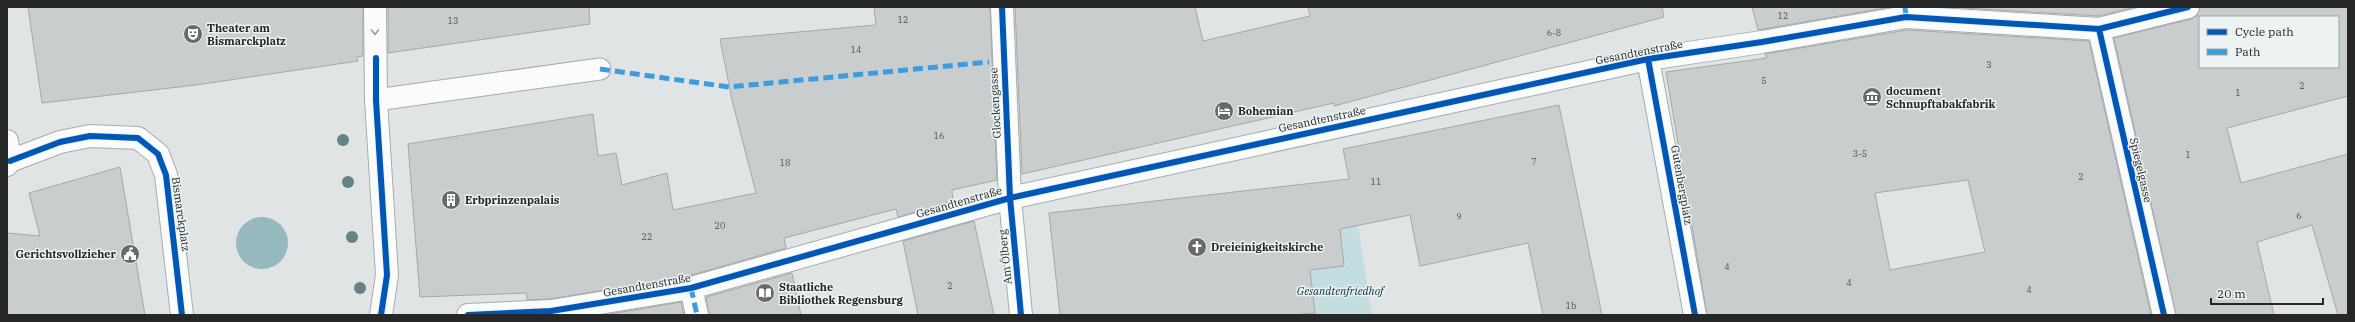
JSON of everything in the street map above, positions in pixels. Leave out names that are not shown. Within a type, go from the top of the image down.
[{"type":"street","points":[[375,7],[376,100],[387,275],[381,315]]},
{"type":"street","name":"Glockengasse","points":[[1002,7],[1010,198]]},
{"type":"street","name":"Gesandtenstraße","points":[[468,315],[551,311],[691,288],[1010,198],[1648,59],[1762,42],[1906,12],[2099,29],[2188,7]]},
{"type":"street","name":"Spiegelgasse","points":[[2099,29],[2164,315]]},
{"type":"street","name":"Gutenbergplatz","points":[[1648,59],[1695,315]]},
{"type":"street","name":"Bismarckplatz","points":[[8,155],[90,136],[138,138],[158,154],[166,175],[182,315]]},
{"type":"street","name":"Am Ölberg","points":[[1010,198],[1021,315]]},
{"type":"street","points":[[691,288],[697,315]]},
{"type":"lane","points":[[376,100],[600,69]]},
{"type":"green space","name":"Gesandtenfriedhof","points":[[1339,224],[1358,225],[1372,315],[1294,315],[1315,312],[1310,270]]},
{"type":"shaded area","points":[[257,217],[267,217],[281,224],[288,238],[288,248],[281,262],[267,269],[257,269],[247,265],[240,258],[236,248],[236,238],[240,228],[247,221]]},
{"type":"building","name":"Theater am Bismarckplatz","points":[[28,7],[363,7],[363,56],[357,57],[358,61],[196,85],[42,103]]},
{"type":"building","points":[[388,7],[589,7],[590,24],[388,53]]},
{"type":"building","points":[[874,7],[990,7],[997,180],[952,190],[953,201],[898,217],[896,209],[784,238],[786,248],[688,276],[550,299],[527,300],[527,293],[420,297],[408,144],[593,114],[598,156],[616,153],[622,185],[667,173],[673,210],[756,193],[732,100],[720,39],[876,25]]},
{"type":"building","points":[[1015,7],[1195,7],[1203,41],[1310,16],[1308,7],[1662,7],[1664,17],[1334,106],[1334,103],[1022,174]]},
{"type":"building","points":[[1752,7],[1891,7],[1758,30]]},
{"type":"building","points":[[1947,7],[2136,7],[2098,16]]},
{"type":"building","points":[[2200,7],[2348,7],[2348,96],[2227,128],[2241,183],[2348,154],[2348,315],[2338,315],[2312,225],[2257,242],[2274,315],[2176,315],[2114,38],[2191,19],[2197,16]]},
{"type":"building","points":[[1907,30],[2089,41],[2151,315],[1707,315],[1666,72],[1767,58],[1765,54]],"holes":[[[1968,180],[1985,252],[1890,270],[1875,193]]]},
{"type":"building","points":[[1559,105],[1602,315],[1543,315],[1528,243],[1420,266],[1410,215],[1340,229],[1344,266],[1310,270],[1315,313],[1294,315],[1060,315],[1049,213],[1349,179],[1343,149]]},
{"type":"building","points":[[120,167],[145,315],[7,315],[7,233],[40,236],[29,193]]},
{"type":"building","points":[[974,221],[994,315],[918,315],[903,241]]},
{"type":"building","name":"Staatliche Bibliothek Regensburg","points":[[792,273],[801,315],[709,315],[706,297]]},
{"type":"building","points":[[681,302],[684,315],[604,315]]},
{"type":"marked path","points":[[1905,7],[1906,17]]},
{"type":"marked path","points":[[600,69],[729,87],[989,62]]},
{"type":"marked path","points":[[691,288],[697,315]]},
{"type":"cycle path","points":[[1002,7],[1010,198],[1021,315]]},
{"type":"cycle path","points":[[468,315],[551,311],[691,288],[1010,198],[1648,59],[1762,42],[1906,17],[2099,29],[2188,7]]},
{"type":"cycle path","points":[[2099,29],[2164,315]]},
{"type":"cycle path","points":[[376,58],[376,100],[387,275],[381,315]]},
{"type":"cycle path","points":[[1648,59],[1695,315]]},
{"type":"cycle path","points":[[10,161],[60,142],[90,136],[138,138],[158,154],[166,175],[182,315]]},
{"type":"place","name":"Theater am Bismarckplatz","points":[[193,34]]},
{"type":"place","name":"document Schnupftabakfabrik","points":[[1872,97]]},
{"type":"place","name":"Bohemian","points":[[1224,111]]},
{"type":"place","name":"Erbprinzenpalais","points":[[451,200]]},
{"type":"place","name":"Dreieinigkeitskirche","points":[[1197,247]]},
{"type":"place","name":"Gerichtsvollzieher","points":[[130,254]]},
{"type":"place","name":"Staatliche Bibliothek Regensburg","points":[[765,293]]}]
